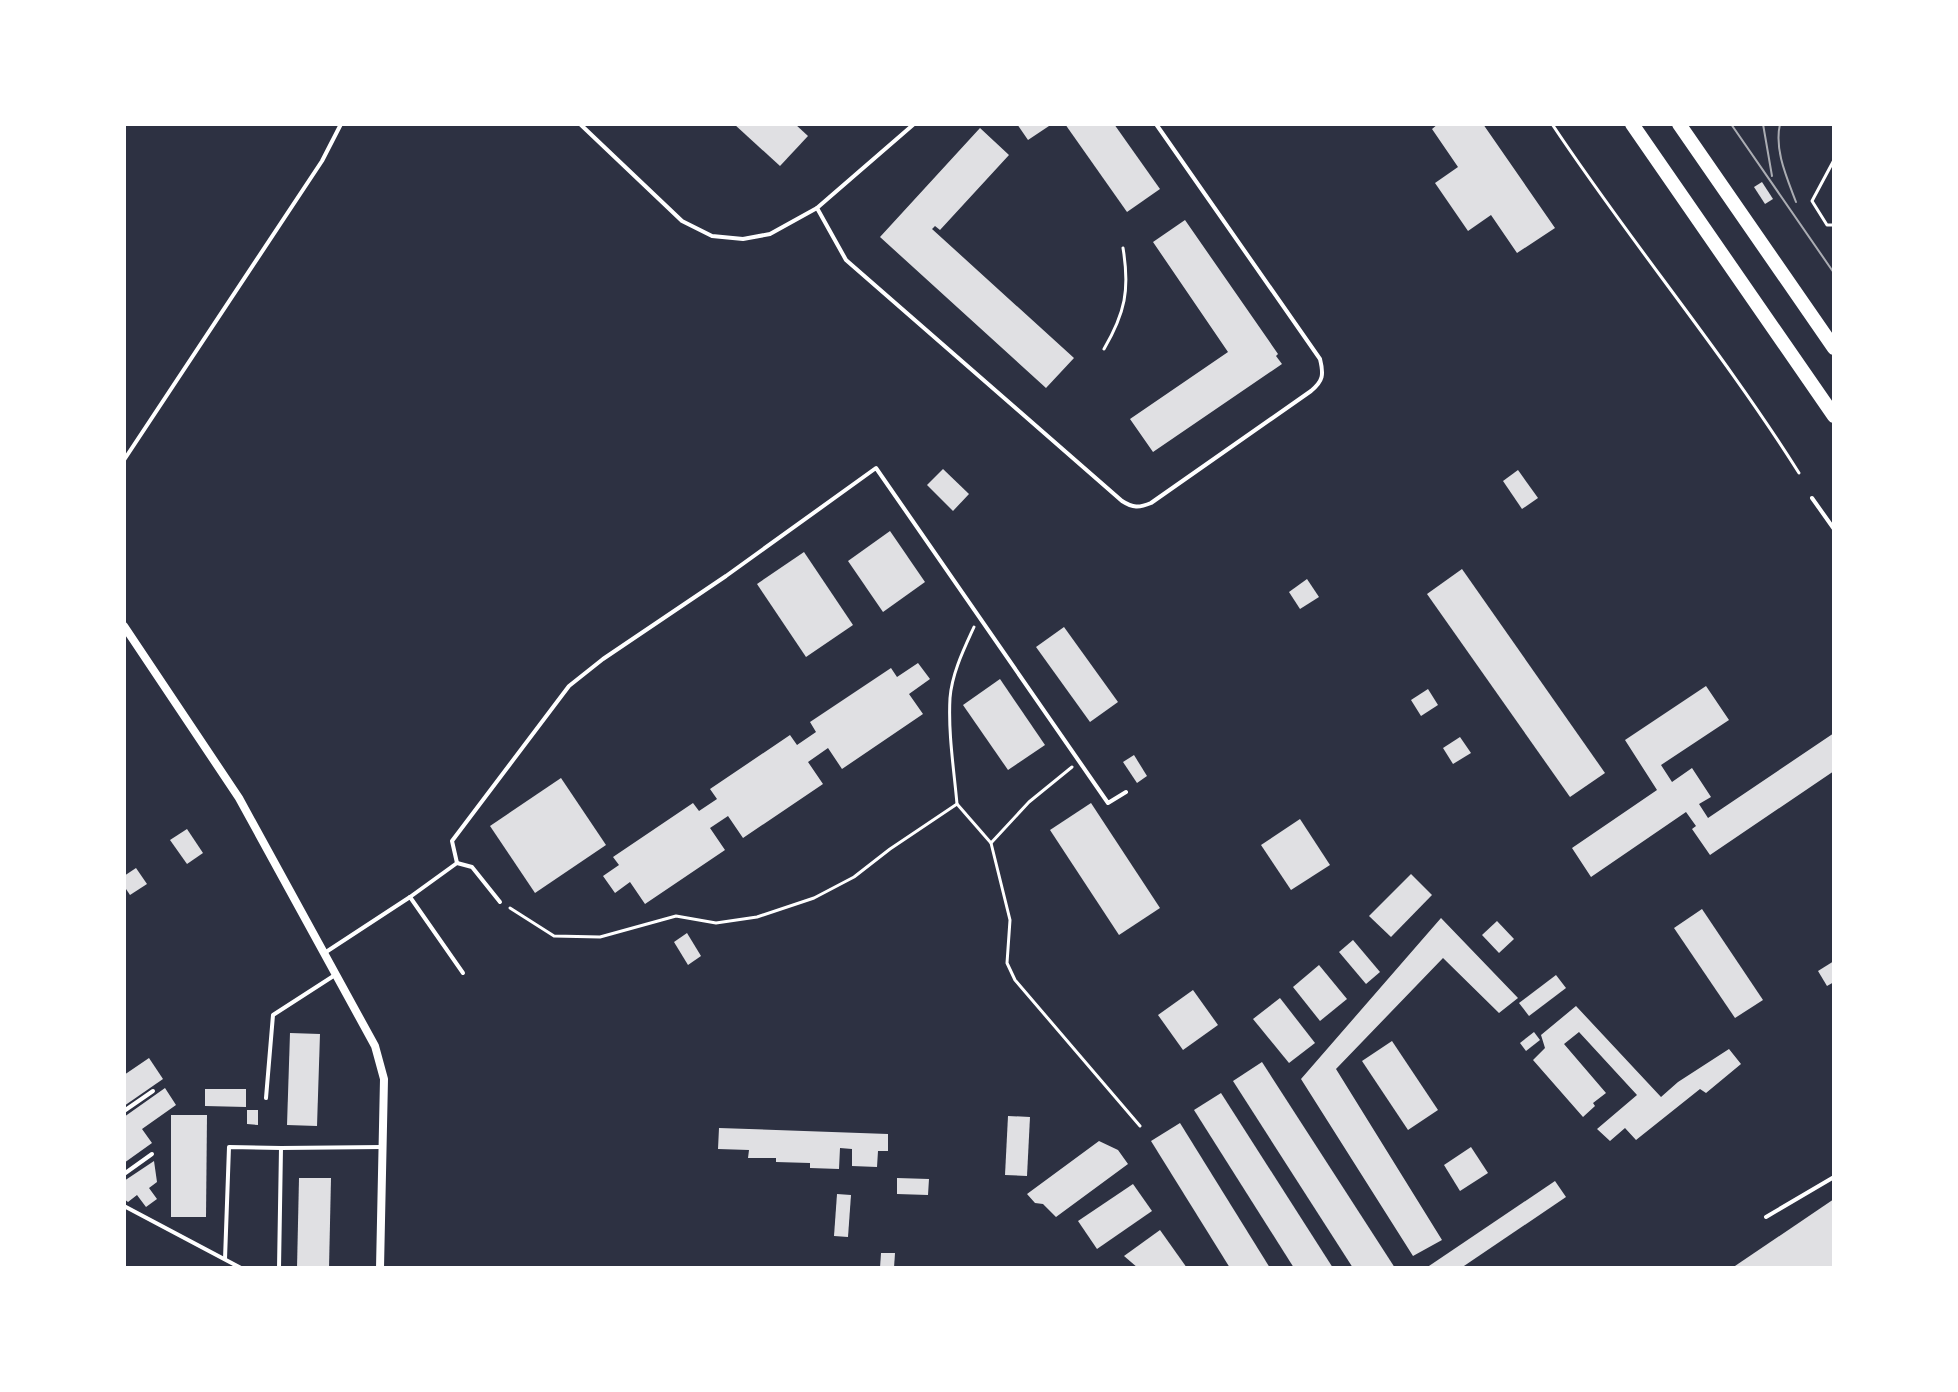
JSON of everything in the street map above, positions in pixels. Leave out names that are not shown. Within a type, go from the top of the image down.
[{"type":"main road","points":[[1632,124],[1834,416]]},
{"type":"main road","points":[[1679,124],[1834,348]]},
{"type":"street","points":[[124,626],[239,798],[375,1046],[384,1079],[380,1268]]},
{"type":"lane","points":[[124,460],[322,161],[341,124]]},
{"type":"lane","points":[[580,124],[682,221],[712,236],[743,239],[770,234],[817,208],[914,124]]},
{"type":"lane","points":[[817,208],[846,260],[1122,501],[1138,507],[1151,503],[1311,391],[1322,381],[1324,374],[1320,359],[1156,124]]},
{"type":"lane","points":[[457,863],[452,841],[569,686],[876,468],[1108,803],[1126,792]]},
{"type":"lane","points":[[1812,498],[1834,529]]},
{"type":"lane","points":[[324,954],[457,863]]},
{"type":"lane","points":[[457,863],[472,867],[500,902]]},
{"type":"lane","points":[[410,897],[463,973]]},
{"type":"lane","points":[[266,1098],[273,1015],[335,975]]},
{"type":"lane","points":[[124,1111],[153,1091]]},
{"type":"lane","points":[[225,1259],[229,1147],[383,1147]]},
{"type":"lane","points":[[279,1268],[281,1148]]},
{"type":"lane","points":[[124,1174],[152,1154]]},
{"type":"lane","points":[[1766,1217],[1834,1177]]},
{"type":"lane","points":[[124,1206],[241,1268]]},
{"type":"path","points":[[1552,124],[1597,192],[1763,415],[1799,473]]},
{"type":"path","points":[[1834,160],[1812,201],[1827,225],[1834,225]]},
{"type":"path","points":[[1104,349],[1125,303],[1127,279],[1123,248]]},
{"type":"path","points":[[979,616],[958,665],[950,696],[953,763],[957,804],[991,843],[1010,920],[1007,963],[1015,980],[1140,1126]]},
{"type":"path","points":[[991,843],[1029,802],[1079,761]]},
{"type":"path","points":[[500,902],[554,936],[600,937],[676,916],[716,923],[757,917],[814,898],[854,877],[957,804]]},
{"type":"building","points":[[734,124],[795,124],[808,136],[780,166]]},
{"type":"building","points":[[1017,124],[1052,124],[1028,140]]},
{"type":"building","points":[[1065,124],[1114,124],[1160,189],[1127,212]]},
{"type":"building","points":[[1438,124],[1483,124],[1555,228],[1517,253],[1491,215],[1468,231],[1435,183],[1458,167],[1432,129]]},
{"type":"building","points":[[980,128],[1009,155],[940,230],[935,226],[932,229],[1074,358],[1046,388],[880,237]]},
{"type":"building","points":[[1762,182],[1773,199],[1765,204],[1754,187]]},
{"type":"building","points":[[1185,220],[1282,364],[1153,452],[1130,419],[1228,352],[1153,242]]},
{"type":"building","points":[[943,469],[969,494],[953,511],[927,485]]},
{"type":"building","points":[[1518,470],[1538,498],[1522,509],[1503,481]]},
{"type":"building","points":[[890,531],[925,582],[883,612],[848,561]]},
{"type":"building","points":[[804,552],[853,625],[806,657],[757,584]]},
{"type":"building","points":[[1462,569],[1605,773],[1570,797],[1427,594]]},
{"type":"building","points":[[1307,579],[1319,597],[1300,609],[1289,592]]},
{"type":"building","points":[[1064,627],[1118,702],[1090,722],[1036,647]]},
{"type":"building","points":[[918,663],[930,679],[909,694],[923,714],[842,769],[828,748],[808,762],[823,784],[743,838],[728,816],[710,828],[725,850],[645,904],[630,882],[615,893],[603,876],[619,865],[613,857],[693,803],[699,811],[717,799],[710,789],[790,735],[797,745],[816,732],[810,722],[891,668],[897,677]]},
{"type":"building","points":[[1000,679],[1045,745],[1008,770],[963,705]]},
{"type":"building","points":[[1706,686],[1729,720],[1661,765],[1672,782],[1692,768],[1711,797],[1699,804],[1708,818],[1834,733],[1834,771],[1710,855],[1692,829],[1696,826],[1686,812],[1591,877],[1572,848],[1657,790],[1625,740]]},
{"type":"building","points":[[1428,689],[1438,705],[1421,716],[1411,700]]},
{"type":"building","points":[[1460,737],[1471,753],[1453,764],[1443,748]]},
{"type":"building","points":[[1134,755],[1147,776],[1137,783],[1123,762]]},
{"type":"building","points":[[561,778],[606,845],[535,893],[490,826]]},
{"type":"building","points":[[1091,803],[1160,908],[1119,935],[1050,830]]},
{"type":"building","points":[[1300,819],[1330,865],[1291,890],[1261,845]]},
{"type":"building","points":[[187,829],[203,853],[187,864],[170,840]]},
{"type":"building","points":[[136,868],[147,884],[130,895],[124,886],[124,876]]},
{"type":"building","points":[[1411,874],[1432,895],[1391,937],[1369,916]]},
{"type":"building","points":[[1702,909],[1763,1000],[1735,1018],[1674,928]]},
{"type":"building","points":[[1441,918],[1518,998],[1499,1013],[1443,958],[1336,1069],[1442,1240],[1413,1256],[1301,1079]]},
{"type":"building","points":[[1497,921],[1514,939],[1499,953],[1482,935]]},
{"type":"building","points":[[687,933],[701,956],[688,965],[674,942]]},
{"type":"building","points":[[1353,940],[1380,972],[1366,984],[1339,952]]},
{"type":"building","points":[[1834,961],[1834,982],[1827,986],[1818,971]]},
{"type":"building","points":[[1319,965],[1347,999],[1320,1021],[1293,987]]},
{"type":"building","points":[[1556,975],[1566,988],[1529,1016],[1519,1003]]},
{"type":"building","points":[[1193,990],[1218,1025],[1183,1050],[1158,1015]]},
{"type":"building","points":[[1280,998],[1315,1043],[1289,1063],[1253,1019]]},
{"type":"building","points":[[1576,1006],[1661,1097],[1678,1082],[1729,1049],[1741,1064],[1706,1093],[1700,1089],[1636,1140],[1625,1128],[1610,1141],[1597,1129],[1637,1095],[1579,1032],[1564,1044],[1606,1093],[1593,1103],[1595,1106],[1583,1117],[1533,1060],[1545,1048],[1541,1035]]},
{"type":"building","points":[[1534,1032],[1540,1040],[1526,1051],[1520,1043]]},
{"type":"building","points":[[290,1033],[320,1034],[317,1126],[287,1125]]},
{"type":"building","points":[[1392,1041],[1438,1110],[1408,1130],[1362,1061]]},
{"type":"building","points":[[149,1058],[163,1079],[124,1106],[124,1075]]},
{"type":"building","points":[[1262,1062],[1395,1268],[1353,1268],[1233,1081]]},
{"type":"building","points":[[165,1088],[176,1105],[142,1129],[152,1143],[124,1163],[124,1117]]},
{"type":"building","points":[[205,1089],[246,1089],[246,1107],[205,1106]]},
{"type":"building","points":[[1221,1093],[1333,1268],[1294,1268],[1194,1110]]},
{"type":"building","points":[[247,1110],[258,1110],[258,1125],[247,1124]]},
{"type":"building","points":[[171,1115],[207,1115],[206,1217],[171,1217]]},
{"type":"building","points":[[1008,1116],[1030,1117],[1027,1176],[1005,1175]]},
{"type":"building","points":[[1180,1123],[1270,1268],[1230,1268],[1151,1141]]},
{"type":"building","points":[[719,1128],[888,1134],[888,1151],[878,1151],[877,1167],[852,1166],[852,1149],[840,1148],[839,1169],[810,1168],[810,1163],[748,1158],[749,1150],[718,1149]]},
{"type":"building","points":[[1099,1141],[1118,1150],[1128,1164],[1056,1217],[1027,1194]]},
{"type":"building","points":[[1471,1147],[1488,1173],[1460,1191],[1444,1165]]},
{"type":"building","points":[[154,1161],[157,1182],[149,1188],[157,1199],[146,1207],[137,1195],[128,1202],[124,1199],[124,1181]]},
{"type":"building","points":[[299,1178],[331,1178],[329,1268],[297,1268]]},
{"type":"building","points":[[897,1178],[929,1179],[928,1195],[897,1194]]},
{"type":"building","points":[[1555,1181],[1566,1197],[1461,1268],[1426,1268]]},
{"type":"building","points":[[1133,1184],[1152,1211],[1097,1249],[1078,1221]]},
{"type":"building","points":[[837,1194],[851,1195],[848,1237],[834,1236]]},
{"type":"building","points":[[1834,1199],[1834,1268],[1732,1268]]},
{"type":"building","points":[[1160,1230],[1187,1268],[1138,1268],[1124,1256]]},
{"type":"building","points":[[881,1253],[895,1253],[894,1268],[880,1268]]},
{"type":"tram line","points":[[1731,124],[1834,273]]},
{"type":"tram line","points":[[1763,124],[1772,176]]},
{"type":"tram line","points":[[1780,124],[1780,154],[1796,202]]}]
